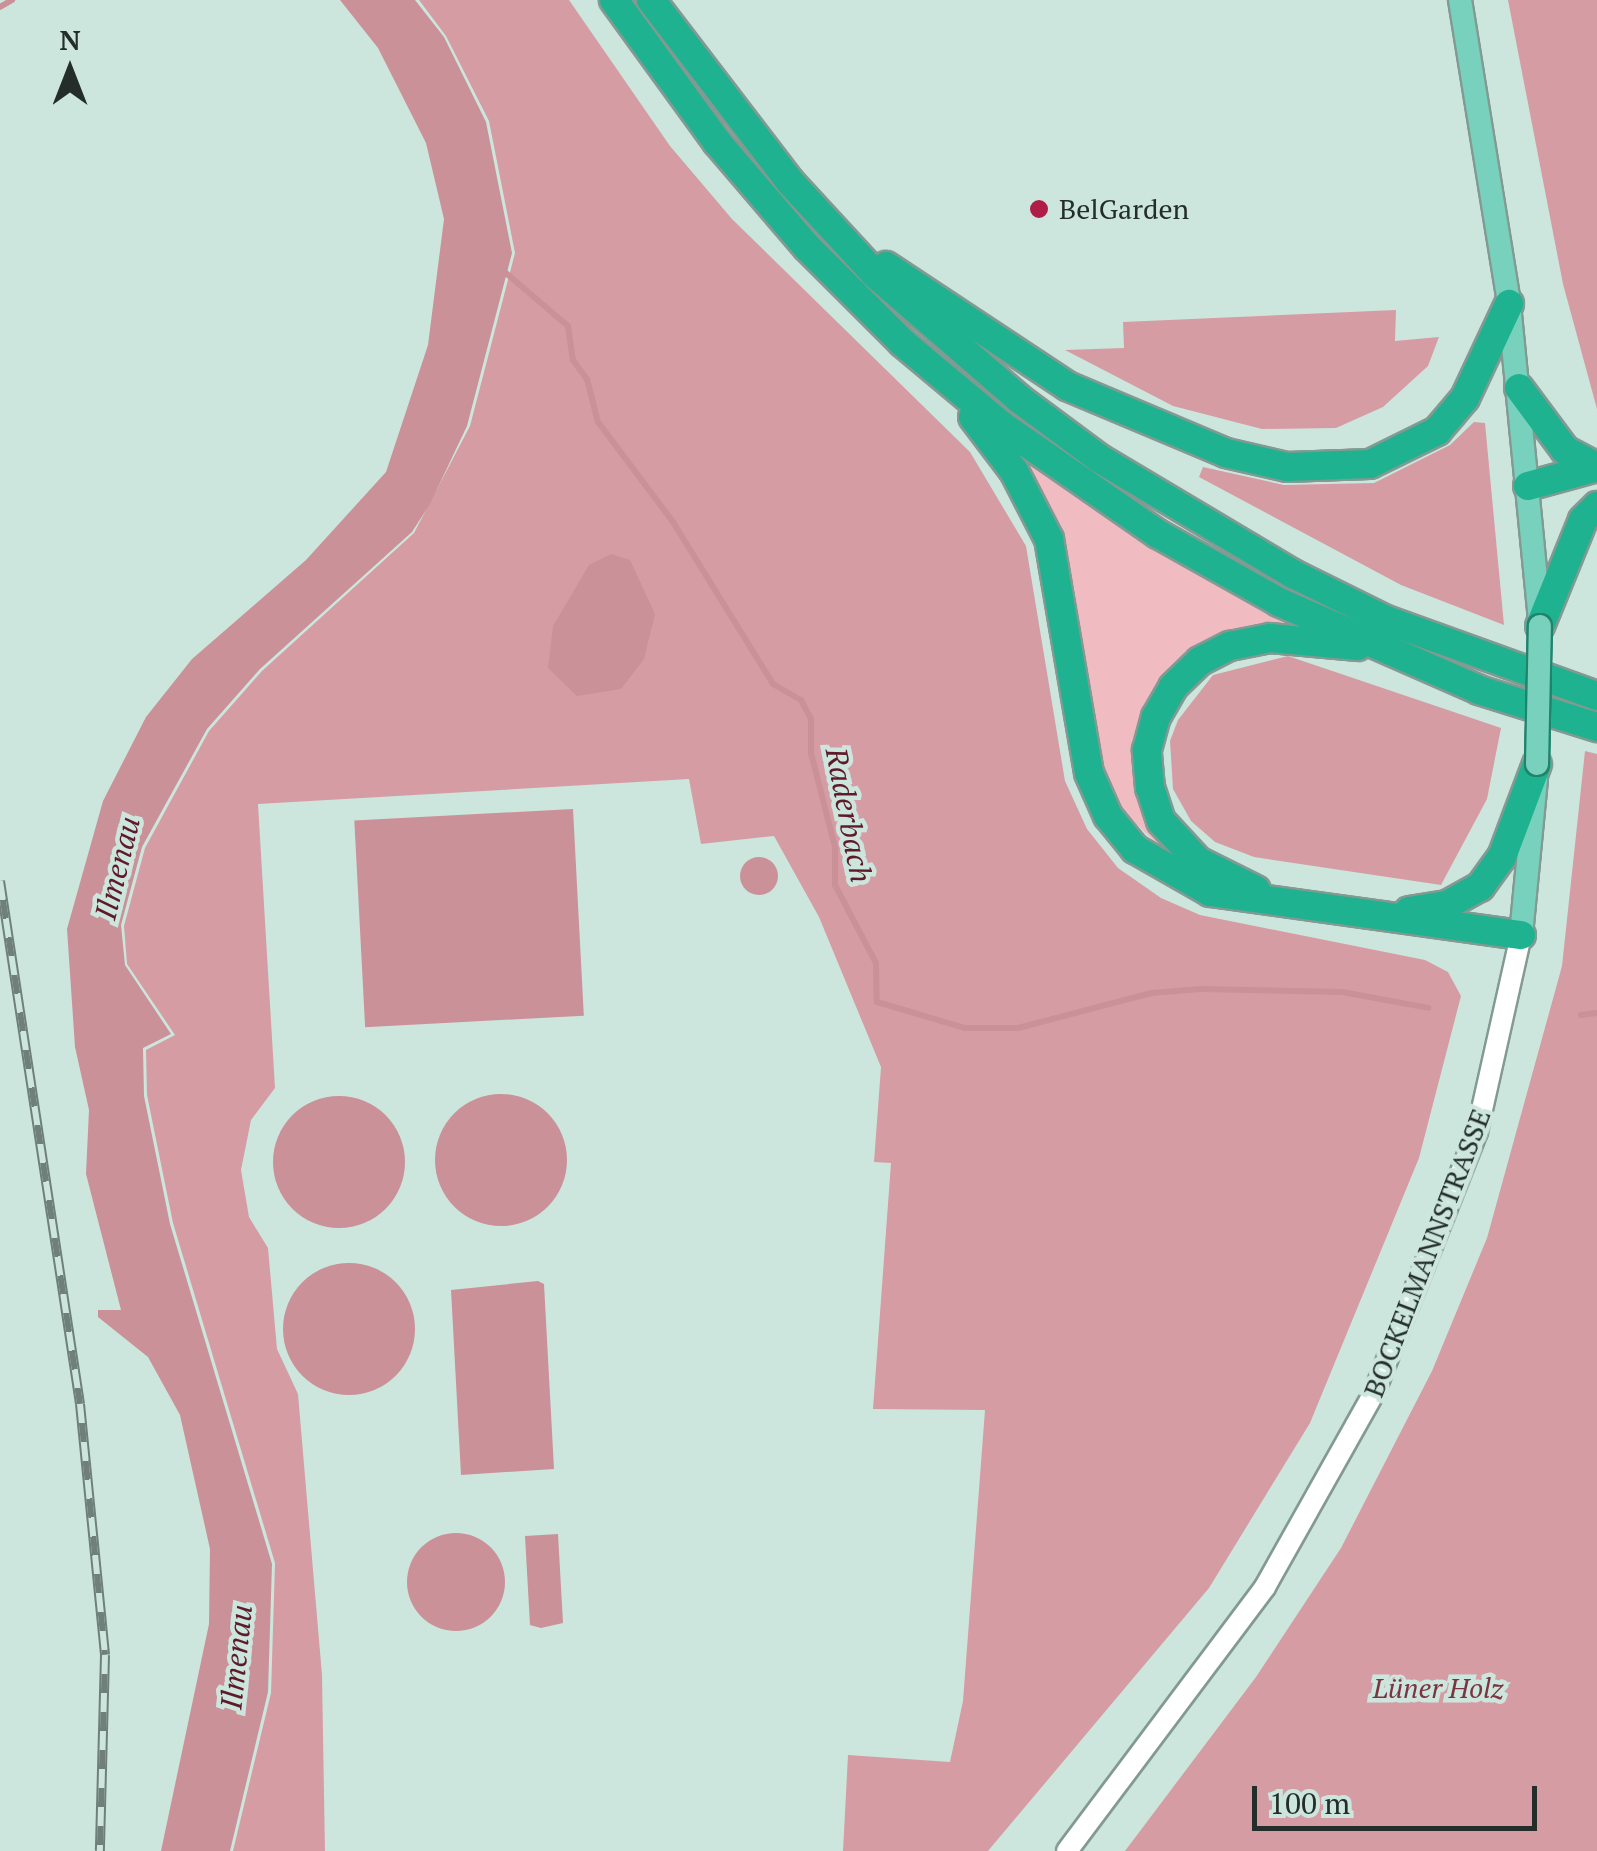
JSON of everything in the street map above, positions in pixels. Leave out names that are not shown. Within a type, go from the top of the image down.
[{"type":"highway","points":[[614,0],[717,142],[807,246],[941,375],[1016,436],[1158,534],[1375,647],[1597,727]]},
{"type":"highway","points":[[651,0],[742,124],[832,228],[927,323],[1018,398],[1175,508],[1386,620],[1597,696]]},
{"type":"highway","points":[[832,228],[1067,386],[1226,453],[1287,467],[1370,464],[1437,432],[1466,398],[1509,304]]},
{"type":"highway","points":[[941,375],[1014,471],[1049,538],[1063,590],[1081,740],[1108,816],[1135,849],[1173,876],[1210,892],[1521,935]]},
{"type":"highway","points":[[1519,388],[1565,450],[1597,467]]},
{"type":"highway","points":[[1528,486],[1597,467]]},
{"type":"highway","points":[[1540,626],[1583,520],[1597,506]]},
{"type":"highway","points":[[1276,900],[1198,861],[1161,821],[1148,770],[1156,717],[1200,661],[1230,646],[1270,638],[1375,647]]},
{"type":"highway","points":[[1383,915],[1447,905],[1480,887],[1502,856],[1537,764]]},
{"type":"main road","name":"BOCKELMANNSTRASSE","points":[[1067,1851],[1265,1586],[1374,1394],[1477,1132],[1521,935],[1537,764],[1540,626],[1509,304],[1460,0]]},
{"type":"shaded area","points":[[1023,457],[1150,543],[1309,631],[1164,678],[1143,713],[1136,749],[1151,825],[1176,862],[1122,810],[1101,769],[1074,586],[1045,496]]},
{"type":"green space","points":[[419,0],[569,0],[670,146],[732,219],[970,452],[1026,546],[1065,781],[1087,829],[1118,868],[1161,898],[1200,915],[1425,960],[1448,972],[1461,996],[1419,1158],[1310,1423],[1209,1588],[988,1851],[843,1851],[848,1755],[950,1762],[963,1701],[985,1410],[873,1409],[891,1163],[874,1162],[881,1067],[819,917],[774,836],[701,844],[689,779],[258,804],[275,1088],[251,1120],[241,1170],[249,1217],[268,1248],[277,1349],[298,1394],[322,1675],[325,1851],[233,1851],[271,1693],[275,1563],[173,1223],[147,1095],[146,1050],[175,1035],[127,964],[124,926],[145,848],[209,731],[262,671],[414,533],[470,426],[515,253],[489,121],[446,36]]},
{"type":"green space","points":[[1508,0],[1597,0],[1597,409],[1563,284]]},
{"type":"green space","points":[[1396,310],[1395,341],[1439,337],[1428,366],[1383,407],[1336,428],[1262,429],[1173,406],[1065,350],[1124,348],[1123,322]]},
{"type":"green space","points":[[1474,422],[1485,423],[1504,625],[1401,585],[1199,477],[1203,467],[1284,485],[1374,483],[1450,445]]},
{"type":"green space","points":[[1288,656],[1501,728],[1487,799],[1441,885],[1254,857],[1215,842],[1191,821],[1173,789],[1170,741],[1178,720],[1213,675]]},
{"type":"green space","name":"Lüner Holz","points":[[1585,751],[1597,754],[1597,1851],[1125,1851],[1256,1677],[1341,1548],[1432,1371],[1487,1238],[1562,966]]},
{"type":"water","name":"Ilmenau","points":[[340,0],[415,0],[444,37],[486,122],[512,253],[467,426],[430,504],[412,532],[260,669],[207,729],[142,847],[121,925],[125,965],[171,1034],[143,1048],[144,1096],[170,1224],[272,1564],[268,1692],[230,1851],[161,1851],[209,1624],[210,1549],[180,1415],[148,1357],[98,1317],[98,1310],[121,1310],[86,1174],[89,1110],[75,1047],[67,929],[103,801],[146,717],[192,659],[306,560],[386,472],[428,345],[444,219],[426,143],[378,48]]},
{"type":"water","points":[[611,554],[630,560],[655,614],[644,659],[621,689],[577,696],[548,668],[553,626],[589,565]]},
{"type":"water","points":[[573,809],[584,1016],[365,1027],[354,820]]},
{"type":"water","points":[[759,857],[772,863],[778,876],[772,889],[759,895],[746,889],[740,876],[746,863]]},
{"type":"water","points":[[501,1094],[526,1099],[548,1113],[562,1135],[567,1160],[562,1185],[548,1207],[526,1221],[501,1226],[476,1221],[454,1207],[440,1185],[435,1160],[440,1135],[454,1113],[476,1099]]},
{"type":"water","points":[[339,1096],[364,1101],[386,1115],[400,1137],[405,1162],[400,1187],[386,1209],[364,1223],[339,1228],[314,1223],[292,1209],[278,1187],[273,1162],[278,1137],[292,1115],[314,1101]]},
{"type":"water","points":[[349,1263],[374,1268],[396,1282],[410,1304],[415,1329],[410,1354],[396,1376],[374,1390],[349,1395],[324,1390],[302,1376],[288,1354],[283,1329],[288,1304],[302,1282],[324,1268]]},
{"type":"water","points":[[538,1281],[544,1284],[554,1469],[461,1475],[451,1290]]},
{"type":"water","points":[[456,1533],[475,1537],[491,1547],[501,1563],[505,1582],[501,1601],[491,1617],[475,1627],[456,1631],[437,1627],[421,1617],[411,1601],[407,1582],[411,1563],[421,1547],[437,1537]]},
{"type":"water","points":[[558,1534],[563,1623],[541,1628],[530,1625],[525,1536]]},
{"type":"waterway","points":[[0,7],[12,0]]},
{"type":"waterway","name":"Raderbach","points":[[500,268],[568,326],[573,360],[587,379],[598,422],[673,522],[773,684],[801,700],[811,719],[811,753],[835,847],[835,885],[876,963],[877,1002],[965,1028],[1018,1028],[1151,993],[1201,989],[1342,992],[1429,1008]]},
{"type":"waterway","name":"Raderbach","points":[[1581,1015],[1597,1013]]},
{"type":"railway","points":[[0,881],[80,1404],[105,1655],[100,1851]]},
{"type":"place","name":"BelGarden","points":[[1039,209]]}]
